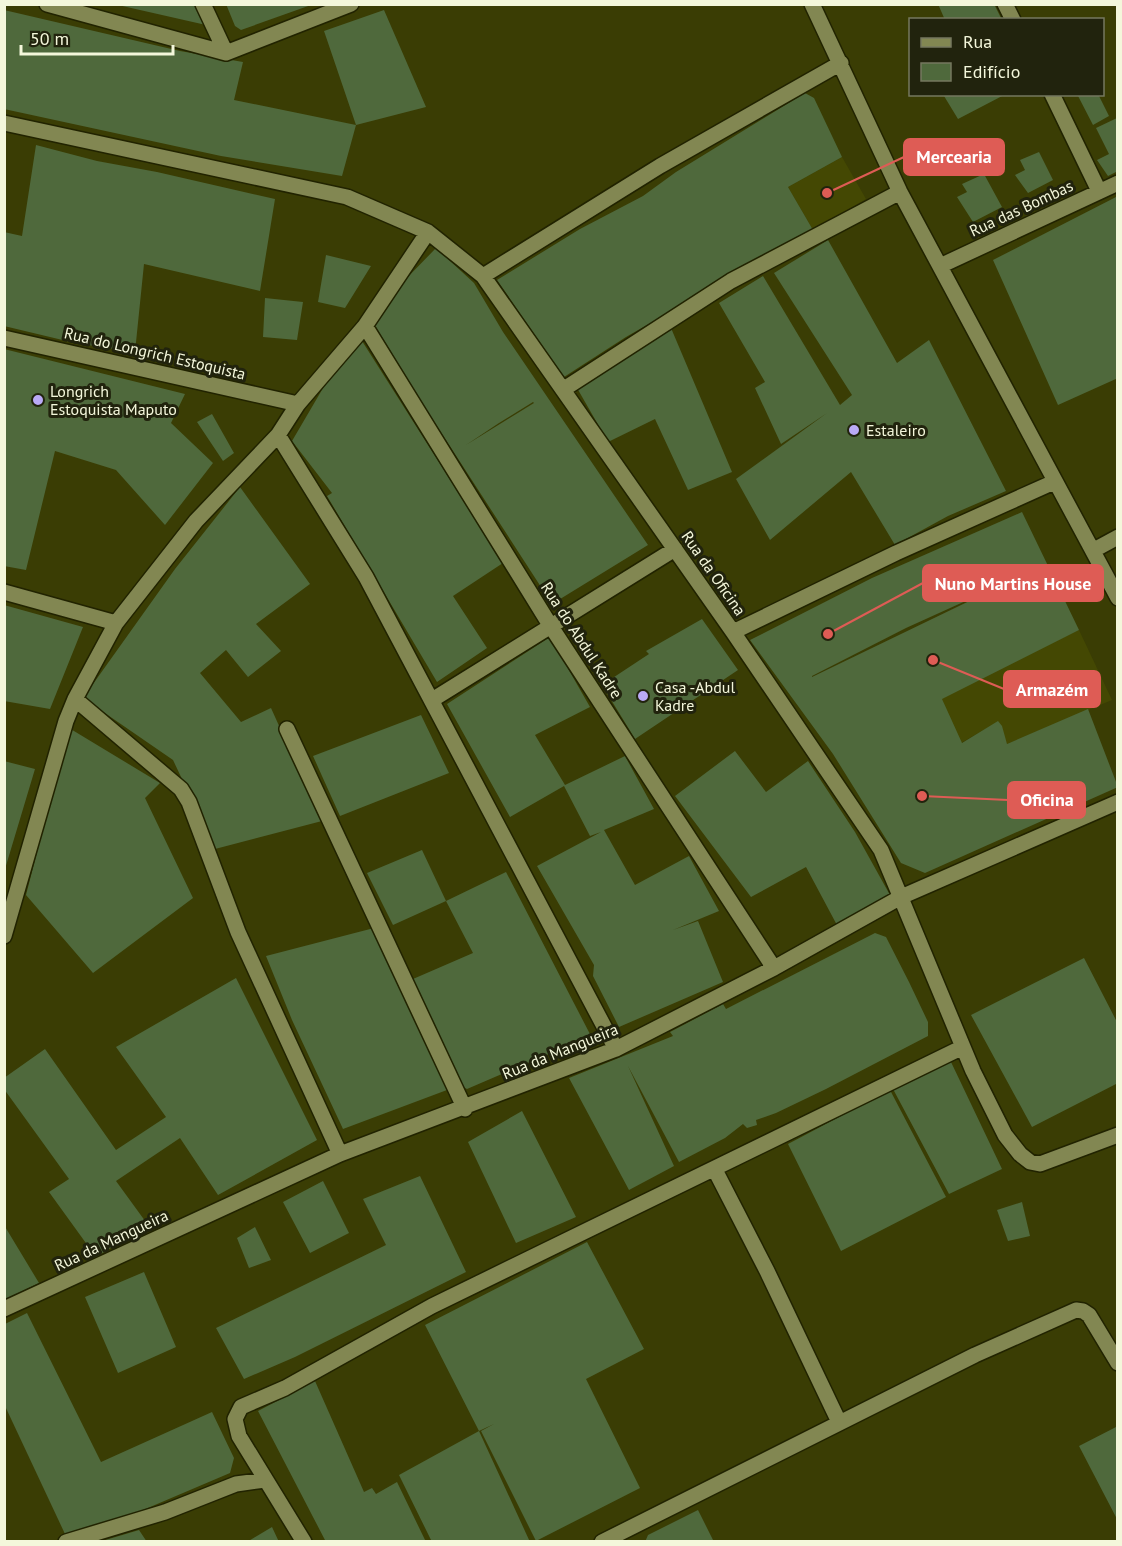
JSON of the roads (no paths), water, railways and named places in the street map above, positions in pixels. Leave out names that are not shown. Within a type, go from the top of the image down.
[{"type":"street","points":[[47,4],[226,53],[351,4]]},
{"type":"street","points":[[203,4],[226,53]]},
{"type":"street","points":[[812,4],[900,192],[1118,598]]},
{"type":"street","points":[[1005,4],[1012,18]]},
{"type":"street","points":[[483,276],[660,166],[841,63]]},
{"type":"street","points":[[1053,96],[1099,191]]},
{"type":"street","name":"Rua da Oficina","points":[[4,123],[347,197],[428,232],[483,276],[733,632],[880,850],[963,1047],[1011,1145],[1030,1162],[1040,1164],[1118,1136]]},
{"type":"street","name":"Rua das Bombas","points":[[940,266],[1118,183]]},
{"type":"street","points":[[564,389],[731,281],[900,192]]},
{"type":"street","points":[[4,936],[57,748],[75,699],[116,623],[196,521],[278,435],[298,404],[365,327],[428,232]]},
{"type":"street","name":"Rua do Abdul Kadre","points":[[365,327],[550,625],[774,968]]},
{"type":"street","name":"Rua do Longrich Estoquista","points":[[4,338],[298,404]]},
{"type":"street","points":[[278,435],[366,578],[616,1049]]},
{"type":"street","points":[[733,632],[896,552],[1054,482]]},
{"type":"street","points":[[1094,550],[1118,537]]},
{"type":"street","points":[[432,700],[675,549]]},
{"type":"street","points":[[4,592],[116,623]]},
{"type":"street","points":[[75,699],[181,789],[189,802],[238,933],[340,1154]]},
{"type":"street","points":[[287,729],[465,1108]]},
{"type":"street","name":"Rua da Mangueira","points":[[4,1310],[340,1154],[616,1049],[774,968],[901,897],[1118,802]]},
{"type":"street","points":[[304,1542],[239,1436],[235,1419],[241,1407],[285,1388],[466,1288],[714,1170],[963,1047]]},
{"type":"street","points":[[714,1170],[767,1271],[838,1422]]},
{"type":"street","points":[[602,1542],[625,1537],[838,1422],[975,1355],[1076,1310],[1089,1315],[1118,1363]]},
{"type":"street","points":[[66,1542],[165,1512],[236,1484],[266,1480]]},
{"type":"place","name":"Mercearia","points":[[827,193]]},
{"type":"place","name":"Longrich Estoquista Maputo","points":[[38,400]]},
{"type":"place","name":"Estaleiro","points":[[854,430]]},
{"type":"place","name":"Nuno Martins House","points":[[828,634]]},
{"type":"place","name":"Armazém","points":[[933,660]]},
{"type":"place","name":"Casa -Abdul Kadre","points":[[643,696]]},
{"type":"place","name":"Oficina","points":[[922,796]]}]
